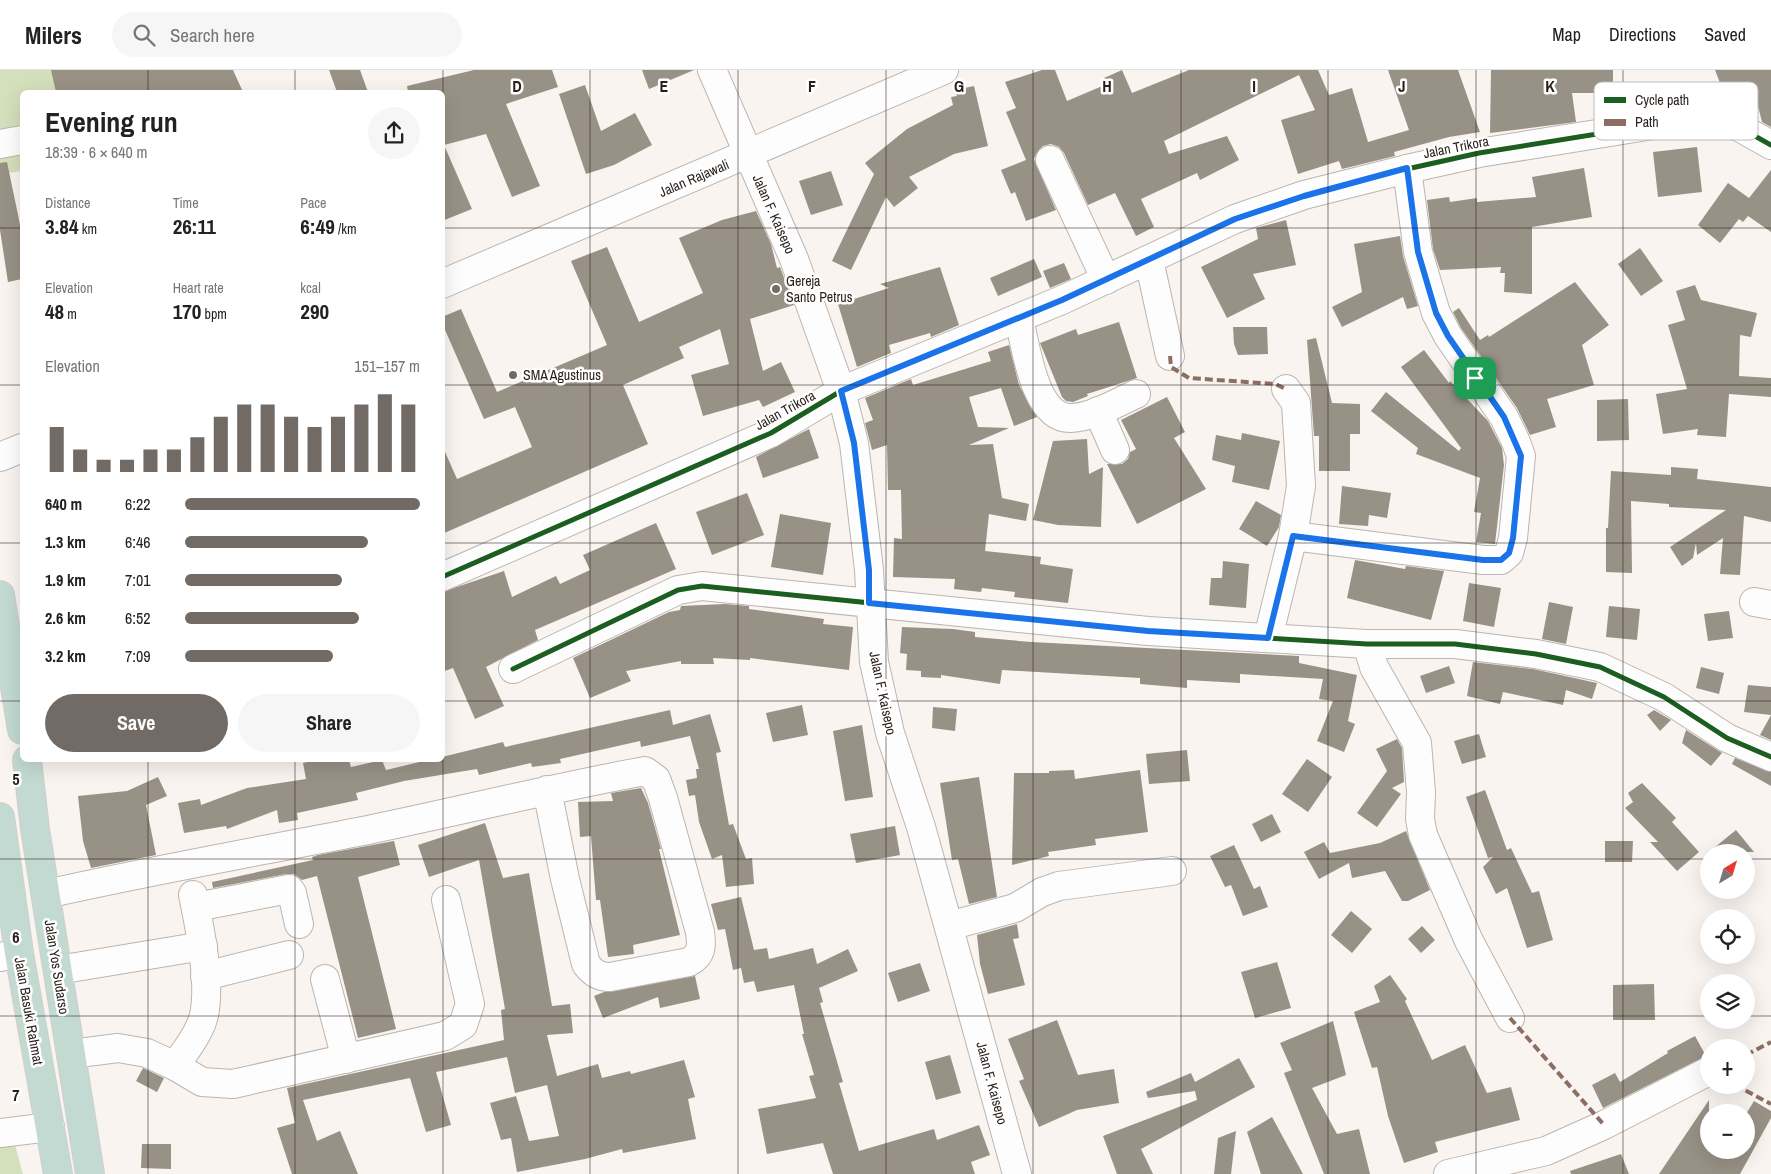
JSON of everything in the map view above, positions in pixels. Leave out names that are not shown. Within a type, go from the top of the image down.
[{"type":"highway","points":[[0,595],[20,718]]},
{"type":"highway","name":"Jalan Yos Sudarso","points":[[26,762],[90,1174]]},
{"type":"highway","name":"Jalan Basuki Rahmat","points":[[0,817],[9,955],[38,1058],[58,1174]]},
{"type":"highway","points":[[38,1058],[71,1054]]},
{"type":"street","name":"Jalan F. Kaisepo","points":[[712,70],[794,259],[841,391],[854,443],[869,570],[869,603],[874,662],[890,733],[921,827],[1017,1174]]},
{"type":"street","name":"Jalan Rajawali","points":[[445,283],[748,155],[928,73]]},
{"type":"street","name":"Jalan Trikora","points":[[445,576],[771,433],[841,391],[1019,319],[1235,219],[1304,196],[1407,168],[1479,153],[1594,135]]},
{"type":"street","name":"Jalan Trikora","points":[[1758,138],[1771,145]]},
{"type":"street","points":[[0,144],[20,140]]},
{"type":"street","points":[[1050,160],[1106,280]]},
{"type":"street","points":[[1293,536],[1483,560],[1501,560],[1509,553],[1513,538],[1521,456],[1504,417],[1448,336],[1436,313],[1418,252],[1407,168]]},
{"type":"street","points":[[1149,260],[1170,356]]},
{"type":"street","points":[[1019,319],[1031,370],[1044,405],[1058,416],[1071,418],[1098,411],[1136,394]]},
{"type":"street","points":[[1268,638],[1293,536],[1301,486],[1296,403],[1286,389]]},
{"type":"street","points":[[1098,411],[1115,450]]},
{"type":"street","points":[[0,457],[20,449]]},
{"type":"street","points":[[512,669],[678,590],[702,586],[1148,631],[1367,644],[1455,644],[1536,654],[1600,667],[1664,697],[1727,738],[1771,757]]},
{"type":"street","points":[[1367,644],[1374,668],[1417,744],[1421,792],[1420,819],[1423,835],[1469,941],[1510,1018]]},
{"type":"street","points":[[46,894],[118,878],[370,830],[547,790],[645,771],[656,778],[700,932],[701,947],[697,958],[689,962],[610,977],[600,976],[591,971],[586,964],[565,879],[547,790]]},
{"type":"street","points":[[949,926],[1015,908],[1042,892],[1059,886],[1172,871]]},
{"type":"street","points":[[175,1066],[190,1044],[204,1016],[205,976],[203,946],[195,901],[289,889],[292,893],[300,924]]},
{"type":"street","points":[[71,1054],[118,1048],[148,1053],[202,1082],[233,1084],[444,1036],[463,1025],[470,1004],[446,900]]},
{"type":"street","points":[[58,970],[203,946]]},
{"type":"street","points":[[205,976],[289,955]]},
{"type":"street","points":[[325,979],[346,1059]]},
{"type":"street","points":[[1448,1174],[1546,1152],[1604,1125],[1700,1076]]},
{"type":"street","points":[[0,1133],[50,1128]]},
{"type":"green space","points":[[0,70],[63,70],[67,90],[20,90],[20,171],[0,174]]},
{"type":"green space","points":[[15,1145],[23,1174],[0,1174],[0,1148]]},
{"type":"building","points":[[51,70],[233,70],[242,90],[56,90]]},
{"type":"building","points":[[329,70],[360,70],[367,90],[336,90]]},
{"type":"building","points":[[474,70],[552,70],[558,87],[506,104],[540,186],[512,197],[486,134],[445,145],[445,90],[408,90],[407,86]]},
{"type":"building","points":[[642,70],[694,70],[649,89]]},
{"type":"building","points":[[1042,70],[1055,70],[1067,101],[1107,84],[1104,78],[1122,70],[1132,93],[1189,70],[1318,70],[1329,95],[1352,88],[1368,142],[1409,130],[1388,70],[1458,70],[1480,132],[1449,137],[1394,152],[1395,156],[1342,169],[1339,161],[1298,174],[1281,120],[1315,110],[1299,75],[1164,141],[1169,154],[1227,136],[1239,160],[1200,180],[1197,173],[1141,199],[1154,227],[1136,236],[1115,193],[1088,205],[1064,153],[1059,147],[1051,144],[1043,146],[1034,159],[1056,210],[1026,221],[1015,192],[1011,194],[1001,170],[1026,160],[1006,112],[1016,108],[1005,82]]},
{"type":"building","points":[[1491,70],[1613,70],[1613,82],[1594,82],[1594,93],[1572,93],[1576,122],[1490,133]]},
{"type":"building","points":[[1715,70],[1771,70],[1771,127],[1762,122],[1758,106],[1758,82],[1720,82]]},
{"type":"building","points":[[585,85],[601,131],[635,113],[652,145],[614,165],[586,174],[559,94]]},
{"type":"building","points":[[974,86],[988,146],[954,154],[909,177],[918,188],[894,207],[886,197],[851,270],[832,261],[874,174],[865,163],[907,129],[953,105],[951,97],[957,96],[955,90]]},
{"type":"building","points":[[445,147],[472,209],[445,220]]},
{"type":"building","points":[[1697,147],[1702,192],[1658,197],[1653,152]]},
{"type":"building","points":[[7,162],[20,224],[20,279],[8,282],[0,230],[0,163]]},
{"type":"building","points":[[1584,168],[1592,217],[1532,227],[1532,294],[1504,292],[1505,273],[1500,273],[1501,267],[1440,270],[1433,249],[1427,200],[1449,197],[1450,202],[1477,198],[1477,202],[1536,197],[1532,177]]},
{"type":"building","points":[[1771,170],[1771,232],[1748,216],[1743,222],[1739,219],[1720,243],[1698,225],[1728,183],[1749,198]]},
{"type":"building","points":[[831,171],[843,205],[811,215],[799,181]]},
{"type":"building","points":[[756,211],[771,244],[777,268],[780,267],[794,305],[750,319],[763,371],[781,362],[795,392],[763,407],[759,400],[703,416],[691,375],[729,364],[720,329],[679,347],[684,358],[623,385],[648,444],[445,533],[445,452],[457,479],[532,447],[515,407],[484,419],[445,330],[445,316],[461,309],[497,392],[607,345],[571,261],[607,247],[639,322],[703,293],[679,238],[722,220]]},
{"type":"building","points":[[1286,220],[1296,265],[1253,274],[1265,299],[1227,318],[1201,267],[1258,239],[1256,228]]},
{"type":"building","points":[[1400,236],[1403,256],[1418,306],[1407,309],[1403,297],[1342,327],[1332,307],[1362,292],[1354,244]]},
{"type":"building","points":[[1640,248],[1663,281],[1641,296],[1618,264]]},
{"type":"building","points":[[1034,259],[1042,277],[998,296],[990,278]]},
{"type":"building","points":[[1064,263],[1071,279],[1050,288],[1043,271]]},
{"type":"building","points":[[940,267],[959,325],[931,337],[930,333],[889,345],[891,353],[857,367],[838,304],[889,288],[880,284]]},
{"type":"building","points":[[1575,282],[1609,325],[1582,345],[1594,385],[1547,399],[1556,427],[1530,435],[1517,408],[1461,328],[1453,312],[1459,308],[1480,340],[1488,335],[1489,337]]},
{"type":"building","points":[[1695,285],[1701,300],[1757,313],[1751,337],[1740,335],[1739,376],[1771,378],[1771,397],[1729,394],[1726,437],[1697,435],[1698,429],[1663,434],[1656,394],[1687,389],[1668,325],[1685,320],[1676,291]]},
{"type":"building","points":[[1119,322],[1137,378],[1087,394],[1088,396],[1073,402],[1066,401],[1062,397],[1040,343],[1076,329],[1078,335]]},
{"type":"building","points":[[1233,327],[1267,327],[1268,354],[1238,355],[1234,344]]},
{"type":"building","points":[[1316,338],[1332,403],[1360,404],[1360,434],[1350,434],[1350,471],[1319,471],[1319,436],[1314,436],[1307,340]]},
{"type":"building","points":[[1009,345],[1019,385],[1037,417],[1014,426],[1001,388],[969,397],[978,427],[1009,428],[969,445],[993,444],[1002,498],[1029,504],[1026,521],[989,514],[985,551],[1041,557],[1040,564],[1073,569],[1068,603],[1014,597],[1015,592],[982,588],[981,592],[954,589],[955,579],[893,577],[894,538],[902,539],[901,490],[888,490],[887,445],[872,450],[865,423],[873,420],[865,398],[911,379],[913,385],[991,361],[988,352]]},
{"type":"building","points":[[1424,350],[1449,383],[1450,381],[1488,421],[1502,448],[1504,465],[1495,544],[1476,542],[1481,513],[1474,512],[1480,478],[1416,454],[1418,448],[1371,411],[1386,392],[1459,451],[1461,448],[1401,367]]},
{"type":"building","points":[[1167,397],[1185,432],[1174,438],[1206,489],[1137,524],[1107,464],[1122,464],[1128,459],[1130,452],[1136,449],[1121,420]]},
{"type":"building","points":[[1628,399],[1629,440],[1597,441],[1597,400]]},
{"type":"building","points":[[809,429],[819,458],[763,478],[756,457]]},
{"type":"building","points":[[1242,433],[1280,441],[1269,490],[1232,482],[1235,466],[1212,460],[1216,435],[1241,440]]},
{"type":"building","points":[[1087,439],[1089,474],[1103,467],[1101,527],[1058,525],[1033,520],[1053,441]]},
{"type":"building","points":[[1671,467],[1698,469],[1697,479],[1771,487],[1771,522],[1744,516],[1740,575],[1720,574],[1723,538],[1697,555],[1696,543],[1693,558],[1682,566],[1670,547],[1726,510],[1669,507],[1669,504],[1631,501],[1632,573],[1606,572],[1606,528],[1608,528],[1611,471],[1671,475]]},
{"type":"building","points":[[1342,486],[1391,493],[1387,518],[1369,515],[1368,526],[1339,524]]},
{"type":"building","points":[[747,493],[764,535],[712,555],[696,512]]},
{"type":"building","points":[[1256,501],[1281,515],[1279,527],[1267,546],[1239,529]]},
{"type":"building","points":[[780,514],[831,523],[823,575],[771,567]]},
{"type":"building","points":[[656,523],[676,569],[535,630],[538,640],[486,667],[504,706],[475,719],[453,668],[445,671],[445,591],[504,571],[512,597],[556,576],[560,584],[590,570],[583,555]]},
{"type":"building","points":[[1355,560],[1405,569],[1406,566],[1444,571],[1431,620],[1347,598]]},
{"type":"building","points":[[1223,561],[1249,564],[1246,608],[1209,605],[1211,578],[1222,578]]},
{"type":"building","points":[[1469,583],[1501,588],[1494,627],[1463,621]]},
{"type":"building","points":[[1549,602],[1573,607],[1566,644],[1542,639]]},
{"type":"building","points":[[725,604],[749,606],[749,609],[824,619],[823,624],[853,627],[849,670],[750,658],[750,660],[713,658],[714,664],[681,664],[681,661],[626,671],[631,681],[590,698],[573,658],[669,612],[680,610],[681,606]]},
{"type":"building","points":[[1609,606],[1640,609],[1637,640],[1606,637]]},
{"type":"building","points":[[1729,611],[1733,638],[1708,641],[1704,614]]},
{"type":"building","points":[[902,627],[953,629],[975,632],[975,637],[1031,642],[1299,656],[1299,663],[1357,675],[1348,721],[1355,724],[1344,752],[1317,741],[1333,701],[1319,699],[1323,679],[1240,674],[1240,683],[1187,680],[1187,688],[1140,684],[1140,678],[1002,670],[1000,684],[941,675],[941,678],[921,677],[921,671],[906,670],[907,654],[900,653]]},
{"type":"building","points":[[1473,662],[1533,669],[1597,683],[1592,699],[1566,690],[1563,705],[1503,692],[1500,704],[1467,696]]},
{"type":"building","points":[[1449,666],[1455,683],[1426,693],[1420,676]]},
{"type":"building","points":[[1701,667],[1724,673],[1719,694],[1696,688]]},
{"type":"building","points":[[1748,685],[1771,687],[1771,715],[1744,712]]},
{"type":"building","points":[[802,705],[808,735],[773,742],[766,713]]},
{"type":"building","points":[[933,707],[957,709],[955,731],[932,728]]},
{"type":"building","points":[[670,710],[673,725],[710,714],[721,752],[716,753],[729,825],[733,824],[746,859],[752,858],[754,884],[726,887],[722,855],[712,859],[699,822],[695,795],[689,796],[686,780],[697,778],[696,769],[699,769],[690,736],[641,747],[640,741],[560,759],[561,763],[532,767],[531,763],[479,775],[477,769],[404,781],[356,793],[358,800],[297,813],[298,820],[279,823],[277,810],[227,829],[226,826],[184,833],[178,803],[200,799],[201,805],[247,788],[306,779],[303,763],[350,762],[351,767],[383,762],[386,770],[420,762],[445,762],[445,756],[503,742],[505,747]]},
{"type":"building","points":[[1654,710],[1671,720],[1660,731],[1647,715]]},
{"type":"building","points":[[1771,715],[1771,740],[1760,735]]},
{"type":"building","points":[[862,725],[873,797],[845,801],[833,731]]},
{"type":"building","points":[[1686,730],[1722,753],[1711,766],[1682,743]]},
{"type":"building","points":[[1479,734],[1486,757],[1462,764],[1454,741]]},
{"type":"building","points":[[1397,739],[1402,748],[1404,782],[1392,788],[1401,794],[1377,827],[1357,813],[1387,771],[1376,749]]},
{"type":"building","points":[[1187,750],[1190,781],[1149,784],[1146,754]]},
{"type":"building","points":[[1735,758],[1771,772],[1771,786],[1732,764]]},
{"type":"building","points":[[1307,759],[1332,777],[1308,812],[1282,794]]},
{"type":"building","points":[[1074,770],[1075,779],[1140,770],[1148,832],[1095,839],[1096,845],[1048,852],[1049,856],[1012,865],[1014,773],[1049,773],[1049,771]]},
{"type":"building","points":[[158,777],[167,796],[146,805],[156,855],[91,868],[83,841],[78,796],[127,791]]},
{"type":"building","points":[[979,777],[997,897],[969,904],[958,859],[952,860],[940,783]]},
{"type":"building","points":[[1642,783],[1676,818],[1672,822],[1699,852],[1677,871],[1650,842],[1658,842],[1625,808],[1633,802],[1628,793]]},
{"type":"building","points":[[641,788],[648,803],[661,849],[659,849],[680,935],[633,945],[634,954],[608,957],[600,900],[596,900],[591,836],[580,837],[578,802],[613,801],[611,793]]},
{"type":"building","points":[[1485,790],[1507,850],[1511,848],[1532,893],[1539,891],[1553,940],[1527,948],[1507,888],[1496,894],[1483,867],[1493,857],[1488,858],[1466,797]]},
{"type":"building","points":[[1272,814],[1281,832],[1261,842],[1252,824]]},
{"type":"building","points":[[485,823],[503,878],[529,873],[552,1006],[570,1004],[573,1033],[547,1035],[557,1076],[598,1064],[602,1078],[630,1071],[631,1074],[684,1060],[695,1097],[688,1099],[696,1139],[623,1153],[622,1149],[585,1159],[517,1172],[511,1138],[501,1140],[490,1103],[516,1096],[529,1141],[559,1136],[547,1085],[515,1093],[507,1057],[436,1072],[451,1125],[426,1132],[410,1078],[303,1100],[317,1141],[340,1131],[358,1174],[292,1174],[277,1128],[295,1123],[287,1088],[504,1040],[501,1010],[505,1009],[479,860],[429,877],[418,845]]},
{"type":"building","points":[[895,826],[900,855],[856,863],[850,834]]},
{"type":"building","points":[[1736,830],[1747,844],[1719,844]]},
{"type":"building","points":[[1406,831],[1430,890],[1408,901],[1402,901],[1385,871],[1352,878],[1349,863],[1319,879],[1304,852],[1324,842],[1330,853],[1380,843]]},
{"type":"building","points":[[394,841],[400,865],[358,877],[396,1029],[358,1038],[317,876],[302,880],[294,874],[286,874],[213,888],[212,882],[313,860],[312,857],[318,855]]},
{"type":"building","points":[[1605,841],[1633,841],[1632,862],[1605,862]]},
{"type":"building","points":[[1234,845],[1254,889],[1260,886],[1268,907],[1243,916],[1231,885],[1225,887],[1210,856]]},
{"type":"building","points":[[741,897],[754,950],[767,948],[769,959],[813,948],[817,964],[848,949],[858,971],[819,988],[823,1002],[820,1003],[843,1082],[839,1083],[859,1151],[934,1129],[937,1140],[979,1125],[990,1155],[971,1162],[975,1174],[833,1174],[823,1143],[767,1154],[758,1109],[816,1098],[809,1076],[814,1075],[802,1034],[804,1034],[794,985],[757,992],[754,981],[744,983],[741,968],[733,970],[725,929],[718,930],[711,904]]},
{"type":"building","points":[[1351,911],[1372,929],[1352,953],[1331,935]]},
{"type":"building","points":[[1017,924],[1019,938],[1013,939],[1025,985],[988,994],[980,964],[977,935]]},
{"type":"building","points":[[1422,926],[1435,940],[1421,953],[1408,939]]},
{"type":"building","points":[[1277,962],[1291,1008],[1255,1018],[1241,972]]},
{"type":"building","points":[[920,963],[930,991],[898,1002],[888,973]]},
{"type":"building","points":[[1390,975],[1407,999],[1405,1001],[1432,1060],[1465,1045],[1487,1093],[1511,1087],[1520,1120],[1435,1142],[1438,1152],[1404,1163],[1388,1116],[1377,1067],[1372,1068],[1354,1012],[1380,1002],[1374,986]]},
{"type":"building","points":[[695,976],[700,999],[660,1008],[658,997],[603,1018],[594,996],[604,992]]},
{"type":"building","points":[[1654,984],[1655,1020],[1613,1020],[1613,985]]},
{"type":"building","points":[[1057,1020],[1078,1075],[1114,1069],[1119,1103],[1077,1110],[1039,1127],[1019,1081],[1024,1079],[1008,1039]]},
{"type":"building","points":[[1333,1021],[1346,1075],[1312,1088],[1337,1134],[1359,1129],[1370,1174],[1324,1174],[1284,1073],[1292,1070],[1280,1043]]},
{"type":"building","points":[[1695,1036],[1700,1045],[1700,1059],[1603,1108],[1592,1085],[1615,1073],[1620,1082],[1668,1053],[1667,1051]]},
{"type":"building","points":[[950,1055],[961,1093],[936,1100],[925,1062]]},
{"type":"building","points":[[1239,1058],[1255,1087],[1141,1149],[1153,1174],[1117,1174],[1103,1136],[1197,1100],[1195,1091],[1148,1098],[1146,1092],[1191,1073],[1195,1082]]},
{"type":"building","points":[[143,1068],[164,1078],[157,1092],[136,1081]]},
{"type":"building","points":[[1754,1101],[1771,1111],[1771,1118],[1755,1147],[1755,1104],[1752,1104]]},
{"type":"building","points":[[1700,1113],[1700,1159],[1748,1159],[1740,1174],[1659,1174]]},
{"type":"building","points":[[1272,1117],[1303,1174],[1261,1174],[1247,1132]]},
{"type":"building","points":[[1236,1131],[1231,1174],[1214,1174],[1218,1138]]},
{"type":"building","points":[[142,1144],[171,1144],[171,1169],[141,1168]]},
{"type":"building","points":[[1621,1154],[1629,1174],[1571,1174],[1570,1171]]},
{"type":"marked path","points":[[1407,169],[1414,235],[1424,273]]},
{"type":"marked path","points":[[1170,356],[1171,367],[1189,378],[1275,384],[1286,389]]},
{"type":"marked path","points":[[1510,1018],[1604,1125]]},
{"type":"marked path","points":[[1755,1050],[1771,1042]]},
{"type":"marked path","points":[[1752,1094],[1771,1104]]},
{"type":"cycle path","points":[[445,576],[771,433],[841,391],[1062,300],[1235,219],[1304,195],[1407,169],[1479,153],[1594,135]]},
{"type":"cycle path","points":[[1758,138],[1771,145]]},
{"type":"cycle path","points":[[513,669],[678,590],[702,586],[1148,631],[1367,644],[1455,644],[1536,654],[1600,667],[1664,697],[1727,738],[1771,757]]},
{"type":"place","name":"Gereja Santo Petrus","points":[[776,289]]},
{"type":"place","name":"SMA Agustinus","points":[[513,375]]},
{"type":"route","points":[[1407,168],[1414,235],[1436,313],[1448,336],[1475,378],[1504,417],[1521,456],[1513,538],[1509,553],[1501,560],[1483,560],[1293,536],[1268,638],[1148,631],[869,603],[869,570],[854,443],[841,391],[1019,319],[1235,219],[1304,196],[1407,168]]}]
